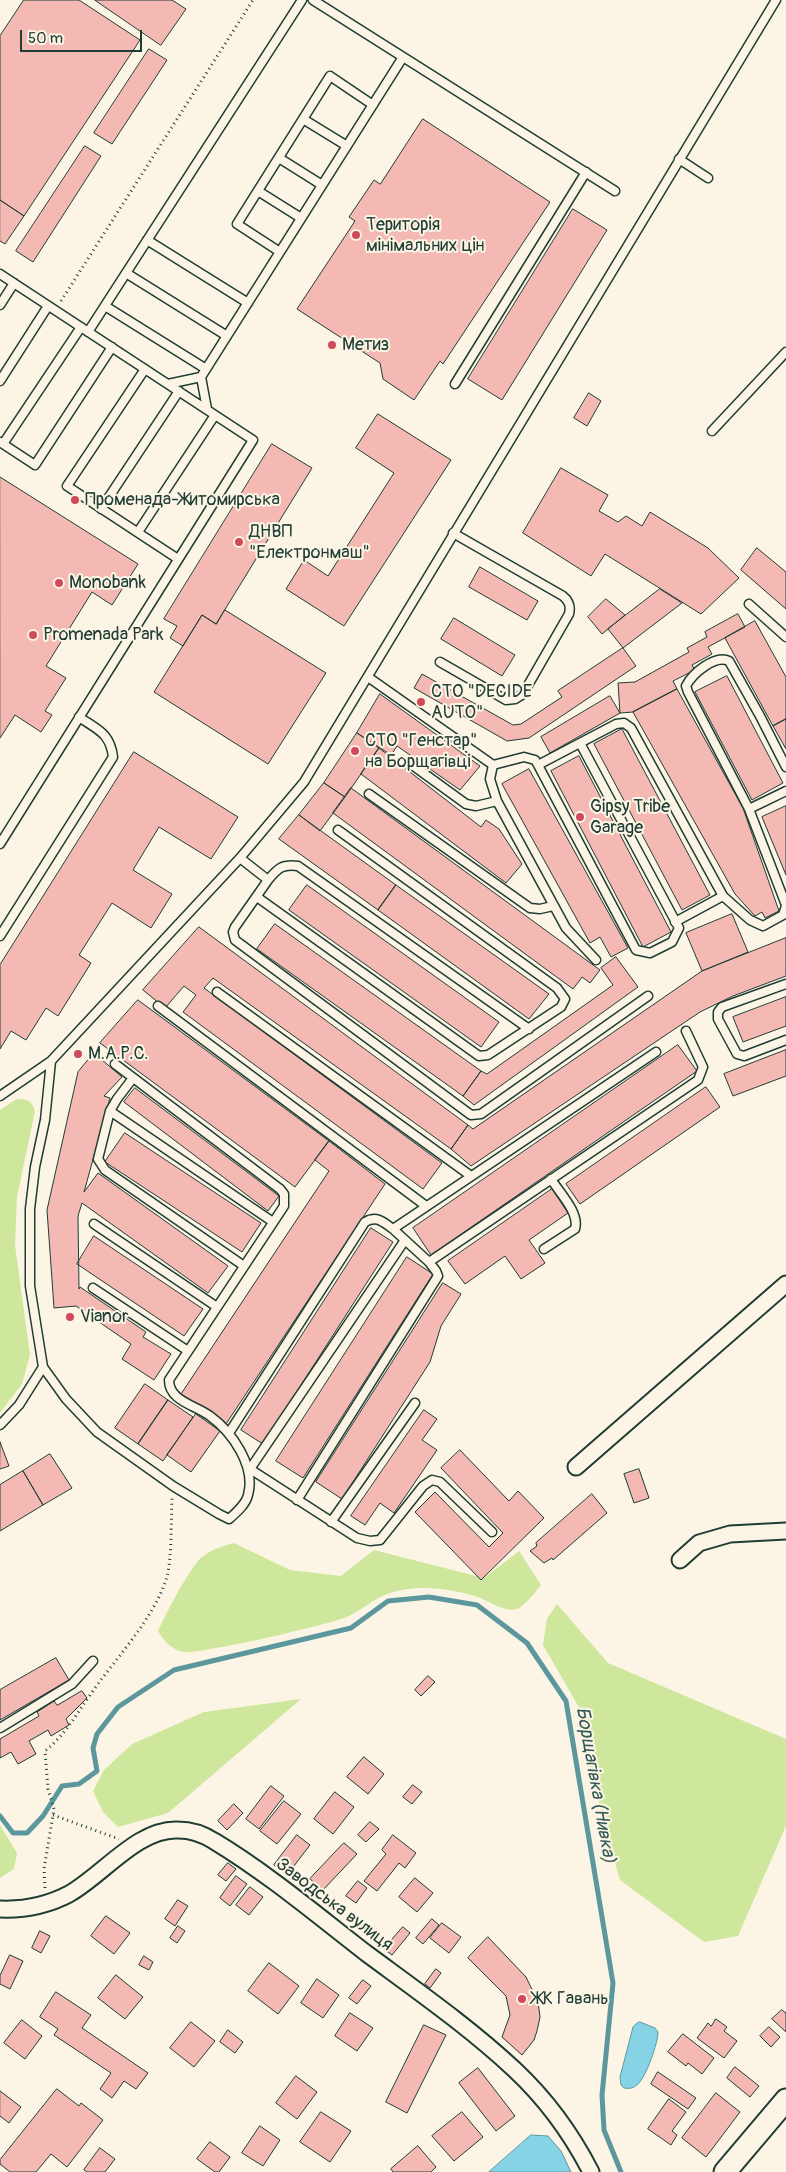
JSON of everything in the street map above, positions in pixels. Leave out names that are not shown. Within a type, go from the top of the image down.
[{"type":"main road","points":[[725,2172],[786,2100]]},
{"type":"street","points":[[576,1467],[786,1284]]},
{"type":"street","points":[[680,1560],[700,1543],[730,1534],[786,1531]]},
{"type":"street","name":"Заводська вулиця","points":[[0,1909],[31,1907],[52,1902],[70,1893],[134,1845],[156,1833],[177,1829],[199,1833],[213,1840],[286,1891],[458,2022],[514,2069],[553,2109],[570,2134],[591,2172]]},
{"type":"lane","points":[[112,347],[35,465],[1,443],[84,329],[105,306],[302,0]]},
{"type":"lane","points":[[314,0],[615,191]]},
{"type":"lane","points":[[0,1096],[51,1061],[240,858],[304,782],[776,0]]},
{"type":"lane","points":[[168,384],[201,376],[403,57]]},
{"type":"lane","points":[[280,252],[237,224],[330,76],[373,105]]},
{"type":"lane","points":[[303,119],[347,146]]},
{"type":"lane","points":[[279,158],[322,185]]},
{"type":"lane","points":[[679,160],[708,178]]},
{"type":"lane","points":[[455,384],[586,172]]},
{"type":"lane","points":[[258,191],[301,218]]},
{"type":"lane","points":[[147,240],[248,303]]},
{"type":"lane","points":[[126,273],[227,336]]},
{"type":"lane","points":[[0,274],[253,440],[0,844]]},
{"type":"lane","points":[[0,305],[14,283]]},
{"type":"lane","points":[[105,306],[206,369]]},
{"type":"lane","points":[[0,381],[52,308]]},
{"type":"lane","points":[[712,431],[786,352]]},
{"type":"lane","points":[[145,369],[67,486],[178,559]]},
{"type":"lane","points":[[201,376],[207,409]]},
{"type":"lane","points":[[101,509],[179,391]]},
{"type":"lane","points":[[138,532],[215,415]]},
{"type":"lane","points":[[440,662],[506,700],[515,699],[523,694],[569,614],[570,608],[568,600],[563,596],[453,533]]},
{"type":"lane","points":[[749,604],[786,637]]},
{"type":"lane","points":[[538,765],[616,724],[624,723],[631,728],[723,896],[750,920],[763,926],[783,915],[786,906],[749,809],[688,692],[686,686],[689,680],[715,660],[723,658],[729,661],[786,767]]},
{"type":"lane","points":[[368,677],[493,765],[524,757],[535,760],[636,950],[650,953],[672,942],[679,928],[580,743]]},
{"type":"lane","points":[[0,936],[113,758],[111,744],[106,736],[79,717]]},
{"type":"lane","points":[[411,764],[466,804],[476,806],[497,801]]},
{"type":"lane","points":[[493,765],[490,779],[497,801],[566,928],[596,960]]},
{"type":"lane","points":[[749,809],[786,791]]},
{"type":"lane","points":[[369,794],[530,908],[540,909],[554,906]]},
{"type":"lane","points":[[256,897],[479,1056],[488,1055],[561,1007],[564,999],[557,988],[338,830]]},
{"type":"lane","points":[[240,858],[268,880]]},
{"type":"lane","points":[[530,1029],[298,866],[286,865],[278,868],[235,926],[235,940],[471,1115],[476,1116],[648,996]]},
{"type":"lane","points":[[676,922],[723,896]]},
{"type":"lane","points":[[786,984],[722,1008],[718,1012],[718,1019],[737,1054],[744,1056],[786,1040]]},
{"type":"lane","points":[[217,992],[471,1176]]},
{"type":"lane","points":[[158,1006],[426,1206]]},
{"type":"lane","points":[[429,1262],[698,1080],[703,1066],[686,1031]]},
{"type":"lane","points":[[393,1229],[656,1052]]},
{"type":"lane","points":[[51,1061],[45,1120],[35,1167],[30,1209],[30,1286],[43,1367],[66,1399],[98,1432],[172,1486],[230,1518],[241,1507],[248,1495],[250,1470],[405,1240]]},
{"type":"lane","points":[[114,1064],[280,1189],[284,1194],[284,1206],[169,1380],[169,1388],[174,1395],[210,1416],[229,1434],[250,1470],[357,1538],[370,1541],[380,1540],[423,1486],[432,1480],[440,1482],[492,1532]]},
{"type":"lane","points":[[133,1078],[116,1099],[110,1111],[98,1159],[100,1164],[105,1170],[244,1266]]},
{"type":"lane","points":[[110,1111],[273,1222]]},
{"type":"lane","points":[[544,1249],[575,1229],[577,1223],[575,1215],[551,1179]]},
{"type":"lane","points":[[229,1434],[365,1222],[372,1218],[379,1219],[393,1229],[429,1262],[438,1276],[297,1500]]},
{"type":"lane","points":[[94,1224],[217,1307]]},
{"type":"lane","points":[[93,1288],[188,1352]]},
{"type":"lane","points":[[0,1425],[19,1405],[43,1367]]},
{"type":"lane","points":[[332,1522],[415,1403]]},
{"type":"lane","points":[[0,1728],[72,1684],[93,1661]]},
{"type":"path","points":[[52,308],[253,0]]},
{"type":"path","points":[[70,1893],[44,1887],[44,1869],[54,1808],[48,1788],[45,1751],[57,1742],[76,1718],[130,1643],[162,1592],[167,1574],[172,1486]]},
{"type":"path","points":[[53,1816],[134,1845]]},
{"type":"green space","points":[[17,1099],[29,1101],[35,1111],[17,1197],[15,1245],[30,1355],[22,1384],[0,1413],[0,1110]]},
{"type":"green space","points":[[234,1543],[290,1570],[341,1576],[374,1550],[484,1578],[519,1551],[541,1585],[527,1602],[512,1610],[502,1608],[478,1597],[455,1591],[431,1588],[407,1589],[380,1597],[349,1616],[318,1625],[265,1638],[193,1652],[183,1652],[171,1647],[158,1631],[191,1570],[209,1552]]},
{"type":"green space","points":[[557,1604],[608,1663],[786,1739],[786,1826],[738,1936],[704,1942],[620,1880],[584,1741],[580,1709],[543,1645],[547,1619]]},
{"type":"green space","points":[[301,1699],[168,1813],[118,1827],[103,1812],[93,1791],[104,1770],[132,1744],[204,1712]]},
{"type":"green space","points":[[0,1825],[17,1853],[14,1869],[0,1878]]},
{"type":"water","points":[[640,2022],[655,2028],[658,2032],[656,2044],[651,2060],[641,2080],[633,2087],[624,2088],[621,2085],[620,2077],[633,2027]]},
{"type":"water","points":[[531,2135],[548,2136],[561,2151],[571,2172],[489,2172]]},
{"type":"building","points":[[24,0],[79,0],[140,40],[24,216],[0,200],[0,36]]},
{"type":"building","points":[[95,0],[172,0],[186,9],[161,45]]},
{"type":"building","points":[[149,49],[167,60],[112,144],[94,133]]},
{"type":"building","points":[[423,119],[550,202],[443,364],[440,361],[414,400],[383,379],[380,363],[297,309],[355,221],[349,217],[374,180],[380,184]]},
{"type":"building","points":[[85,146],[101,156],[33,262],[16,251]]},
{"type":"building","points":[[0,200],[24,216],[5,244],[0,241]]},
{"type":"building","points":[[573,209],[607,230],[502,400],[468,379]]},
{"type":"building","points":[[589,393],[601,401],[587,426],[574,418]]},
{"type":"building","points":[[378,414],[451,460],[344,626],[286,589],[304,560],[328,576],[394,473],[356,448]]},
{"type":"building","name":"ДНВП \"Електронмаш\"","points":[[272,444],[312,468],[216,624],[202,615],[183,646],[170,638],[177,626],[164,619]]},
{"type":"building","points":[[561,468],[608,495],[599,511],[618,522],[626,516],[642,526],[650,512],[708,548],[739,578],[701,614],[605,554],[591,576],[523,533]]},
{"type":"building","name":"Promenada Park","points":[[0,477],[138,564],[112,605],[92,592],[46,666],[66,678],[45,711],[52,715],[41,732],[15,715],[0,738]]},
{"type":"building","points":[[757,548],[786,572],[786,609],[741,570]]},
{"type":"building","points":[[480,567],[538,601],[527,620],[469,587]]},
{"type":"building","points":[[660,589],[682,603],[623,648],[608,629]]},
{"type":"building","points":[[606,599],[625,615],[602,634],[588,617]]},
{"type":"building","points":[[225,610],[326,673],[268,764],[154,692],[202,615],[216,624]]},
{"type":"building","points":[[738,614],[745,627],[708,647],[712,654],[692,665],[695,670],[673,681],[677,689],[633,712],[620,713],[618,683],[635,682],[689,652],[687,648],[707,637],[705,632]]},
{"type":"building","points":[[454,618],[515,655],[502,676],[441,639]]},
{"type":"building","points":[[755,621],[786,677],[786,719],[773,726],[725,638]]},
{"type":"building","points":[[623,648],[636,666],[529,738],[507,741],[414,688],[422,674],[513,725],[521,724],[562,697],[558,691]]},
{"type":"building","points":[[727,676],[783,783],[752,800],[695,692]]},
{"type":"building","points":[[677,689],[743,808],[779,911],[765,918],[762,912],[755,916],[735,894],[633,712]]},
{"type":"building","points":[[380,694],[480,766],[460,790],[397,746],[391,755],[357,733]]},
{"type":"building","points":[[610,696],[620,713],[550,753],[541,737]]},
{"type":"building","points":[[786,719],[786,749],[773,726]]},
{"type":"building","points":[[622,729],[710,895],[682,910],[594,744]]},
{"type":"building","points":[[357,733],[379,748],[345,797],[324,783]]},
{"type":"building","points":[[379,748],[481,827],[486,820],[499,829],[522,864],[506,883],[361,774]]},
{"type":"building","points":[[134,752],[238,817],[211,859],[159,827],[133,870],[172,894],[151,928],[112,903],[79,955],[91,963],[58,1016],[46,1008],[26,1040],[11,1031],[0,1049],[0,965]]},
{"type":"building","points":[[579,756],[671,932],[643,947],[551,771]]},
{"type":"building","points":[[529,769],[628,948],[611,957],[600,937],[590,943],[502,784]]},
{"type":"building","points":[[324,783],[345,797],[320,831],[299,815]]},
{"type":"building","points":[[351,788],[600,970],[590,983],[582,977],[573,989],[333,813]]},
{"type":"building","points":[[786,806],[786,875],[762,817]]},
{"type":"building","points":[[299,815],[396,885],[378,910],[279,839]]},
{"type":"building","points":[[307,885],[499,1022],[481,1047],[289,910]]},
{"type":"building","points":[[396,885],[549,994],[529,1019],[378,910]]},
{"type":"building","points":[[732,914],[748,952],[702,971],[686,933]]},
{"type":"building","points":[[275,924],[481,1071],[463,1096],[257,949]]},
{"type":"building","points":[[199,927],[468,1125],[451,1149],[213,978],[204,988],[442,1163],[423,1189],[183,1012],[196,995],[184,986],[165,1008],[143,990]]},
{"type":"building","points":[[786,938],[786,976],[733,996],[700,1012],[471,1166],[451,1149],[468,1125],[473,1129],[702,971]]},
{"type":"building","points":[[616,957],[638,987],[474,1105],[463,1096],[481,1071],[487,1074],[613,985],[601,968]]},
{"type":"building","points":[[786,997],[786,1026],[743,1042],[733,1017]]},
{"type":"building","points":[[138,1000],[329,1141],[295,1187],[100,1043]]},
{"type":"building","points":[[678,1045],[697,1071],[431,1255],[413,1228]]},
{"type":"building","points":[[786,1050],[786,1076],[733,1096],[724,1074]]},
{"type":"building","points":[[94,1053],[122,1077],[104,1096],[110,1098],[84,1192],[98,1173],[228,1266],[208,1293],[82,1203],[78,1216],[79,1289],[80,1287],[146,1332],[143,1337],[171,1354],[154,1380],[122,1359],[131,1344],[76,1306],[54,1308],[47,1210],[78,1072]]},
{"type":"building","points":[[706,1087],[720,1107],[580,1204],[566,1184]]},
{"type":"building","points":[[135,1088],[279,1196],[268,1211],[124,1102]]},
{"type":"building","points":[[125,1133],[261,1223],[242,1252],[105,1162]]},
{"type":"building","points":[[329,1141],[385,1184],[226,1424],[181,1394],[329,1171],[315,1160]]},
{"type":"building","points":[[552,1189],[568,1213],[529,1240],[545,1263],[521,1279],[505,1256],[465,1284],[448,1261]]},
{"type":"building","points":[[371,1228],[393,1242],[263,1444],[241,1430]]},
{"type":"building","points":[[94,1236],[203,1309],[184,1336],[77,1264]]},
{"type":"building","points":[[407,1257],[433,1274],[303,1478],[276,1461]]},
{"type":"building","points":[[443,1283],[461,1294],[441,1326],[430,1362],[342,1499],[316,1482]]},
{"type":"building","points":[[145,1384],[168,1400],[138,1444],[115,1428]]},
{"type":"building","points":[[168,1400],[193,1417],[163,1461],[138,1444]]},
{"type":"building","points":[[424,1410],[437,1419],[422,1440],[437,1450],[394,1513],[380,1503],[365,1525],[351,1516]]},
{"type":"building","points":[[196,1414],[220,1431],[191,1472],[167,1455]]},
{"type":"building","points":[[0,1442],[9,1466],[0,1469]]},
{"type":"building","points":[[460,1450],[509,1501],[518,1491],[544,1518],[481,1580],[415,1512],[435,1492],[489,1547],[503,1533],[441,1468]]},
{"type":"building","points":[[50,1454],[72,1488],[43,1505],[23,1471]]},
{"type":"building","points":[[639,1469],[649,1498],[634,1503],[624,1474]]},
{"type":"building","points":[[23,1471],[43,1505],[0,1531],[0,1485]]},
{"type":"building","points":[[592,1494],[607,1513],[553,1560],[552,1558],[544,1563],[530,1551],[537,1546],[536,1543]]},
{"type":"building","points":[[56,1658],[69,1680],[0,1720],[0,1690]]},
{"type":"building","points":[[428,1676],[435,1682],[421,1696],[415,1690]]},
{"type":"building","points":[[82,1691],[87,1698],[66,1719],[69,1725],[51,1736],[48,1730],[29,1741],[36,1754],[18,1764],[11,1752],[0,1758],[0,1739],[39,1716],[37,1712],[54,1701],[57,1705]]},
{"type":"building","points":[[364,1757],[384,1774],[368,1794],[347,1777]]},
{"type":"building","points":[[413,1785],[422,1792],[412,1804],[403,1797]]},
{"type":"building","points":[[271,1786],[284,1796],[259,1829],[246,1819]]},
{"type":"building","points":[[335,1792],[354,1807],[333,1834],[314,1819]]},
{"type":"building","points":[[284,1801],[301,1814],[277,1844],[260,1831]]},
{"type":"building","points":[[234,1804],[243,1813],[227,1830],[218,1821]]},
{"type":"building","points":[[370,1822],[379,1829],[366,1842],[358,1835]]},
{"type":"building","points":[[297,1835],[310,1845],[287,1875],[274,1865]]},
{"type":"building","points":[[393,1835],[416,1853],[405,1868],[399,1863],[377,1891],[364,1881],[386,1854],[382,1850]]},
{"type":"building","points":[[344,1843],[357,1854],[323,1890],[310,1879]]},
{"type":"building","points":[[228,1863],[236,1869],[226,1881],[218,1875]]},
{"type":"building","points":[[236,1876],[247,1884],[230,1906],[220,1898]]},
{"type":"building","points":[[415,1878],[433,1893],[417,1912],[399,1897]]},
{"type":"building","points":[[358,1881],[367,1888],[356,1903],[346,1896]]},
{"type":"building","points":[[250,1887],[263,1897],[249,1915],[236,1905]]},
{"type":"building","points":[[178,1900],[188,1906],[175,1926],[165,1919]]},
{"type":"building","points":[[106,1916],[130,1933],[114,1954],[91,1936]]},
{"type":"building","points":[[432,1919],[439,1925],[423,1944],[416,1938]]},
{"type":"building","points":[[442,1923],[461,1937],[449,1953],[430,1938]]},
{"type":"building","points":[[178,1926],[185,1931],[177,1943],[170,1938]]},
{"type":"building","points":[[403,1927],[410,1933],[392,1955],[384,1949]]},
{"type":"building","points":[[40,1931],[50,1936],[41,1953],[32,1948]]},
{"type":"building","name":"ЖК Гавань","points":[[488,1937],[526,1977],[538,2002],[540,2017],[537,2031],[534,2040],[522,2055],[502,2037],[510,2015],[506,1996],[468,1958]]},
{"type":"building","points":[[10,1955],[23,1961],[10,1989],[0,1984],[0,1976]]},
{"type":"building","points":[[144,1956],[153,1962],[149,1970],[139,1965]]},
{"type":"building","points":[[269,1963],[299,1986],[278,2014],[248,1991]]},
{"type":"building","points":[[436,1969],[441,1973],[430,1988],[425,1984]]},
{"type":"building","points":[[116,1975],[143,1997],[125,2019],[98,1998]]},
{"type":"building","points":[[317,1979],[339,1995],[323,2018],[301,2003]]},
{"type":"building","points":[[363,1980],[371,1986],[357,2004],[349,1998]]},
{"type":"building","points":[[56,1992],[91,2015],[82,2028],[148,2073],[136,2089],[124,2081],[112,2098],[100,2089],[111,2073],[54,2035],[58,2029],[40,2017]]},
{"type":"building","points":[[782,2010],[786,2013],[786,2032],[772,2019]]},
{"type":"building","points":[[350,2013],[373,2028],[357,2051],[335,2036]]},
{"type":"building","points":[[716,2019],[727,2027],[724,2031],[737,2041],[724,2058],[697,2038],[708,2023],[711,2026]]},
{"type":"building","points":[[22,2020],[42,2036],[25,2059],[4,2043]]},
{"type":"building","points":[[191,2022],[215,2041],[194,2067],[170,2048]]},
{"type":"building","points":[[424,2025],[446,2035],[407,2113],[386,2102]]},
{"type":"building","points":[[769,2027],[780,2037],[771,2047],[760,2036]]},
{"type":"building","points":[[228,2030],[243,2042],[235,2053],[220,2042]]},
{"type":"building","points":[[683,2034],[714,2058],[702,2074],[688,2063],[686,2066],[668,2052]]},
{"type":"building","points":[[735,2067],[759,2086],[750,2097],[727,2078]]},
{"type":"building","points":[[478,2068],[515,2116],[496,2131],[459,2083]]},
{"type":"building","points":[[658,2072],[696,2098],[688,2109],[651,2084]]},
{"type":"building","points":[[296,2076],[317,2092],[297,2119],[276,2103]]},
{"type":"building","points":[[57,2089],[79,2106],[81,2103],[103,2120],[67,2167],[51,2154],[36,2172],[10,2172],[0,2164],[0,2160]]},
{"type":"building","points":[[0,2091],[21,2107],[9,2123],[0,2116]]},
{"type":"building","points":[[716,2093],[740,2112],[706,2157],[682,2138]]},
{"type":"building","points":[[669,2099],[686,2112],[672,2131],[677,2135],[671,2145],[648,2129]]},
{"type":"building","points":[[321,2112],[351,2131],[330,2162],[300,2142]]},
{"type":"building","points":[[462,2112],[483,2137],[454,2161],[432,2136]]},
{"type":"building","points":[[260,2126],[280,2140],[263,2166],[242,2153]]},
{"type":"building","points":[[210,2142],[230,2157],[219,2172],[215,2172],[197,2159]]},
{"type":"building","points":[[418,2146],[436,2167],[431,2172],[393,2172],[391,2169]]},
{"type":"building","points":[[100,2148],[115,2159],[105,2172],[87,2172],[84,2170]]},
{"type":"waterway","name":"Борщагівка (Нивка)","points":[[0,1816],[13,1833],[27,1833],[43,1816],[62,1786],[79,1784],[97,1771],[93,1748],[97,1734],[118,1707],[174,1670],[351,1628],[388,1601],[429,1597],[477,1605],[527,1643],[566,1701],[613,1983],[602,2095],[604,2130],[621,2172]]},
{"type":"place","name":"Територія мінімальних цін","points":[[356,235]]},
{"type":"place","name":"Метиз","points":[[332,345]]},
{"type":"place","name":"Променада-Житомирська","points":[[75,500]]},
{"type":"place","name":"ДНВП \"Електронмаш\"","points":[[239,542]]},
{"type":"place","name":"Monobank","points":[[59,583]]},
{"type":"place","name":"Promenada Park","points":[[33,635]]},
{"type":"place","name":"СТО \"DECIDE AUTO\"","points":[[421,702]]},
{"type":"place","name":"СТО \"Генстар\" на Борщагівці","points":[[355,751]]},
{"type":"place","name":"Gipsy Tribe Garage","points":[[580,817]]},
{"type":"place","name":"М.А.Р.С.","points":[[78,1054]]},
{"type":"place","name":"Vianor","points":[[70,1317]]},
{"type":"place","name":"ЖК Гавань","points":[[522,1999]]}]
